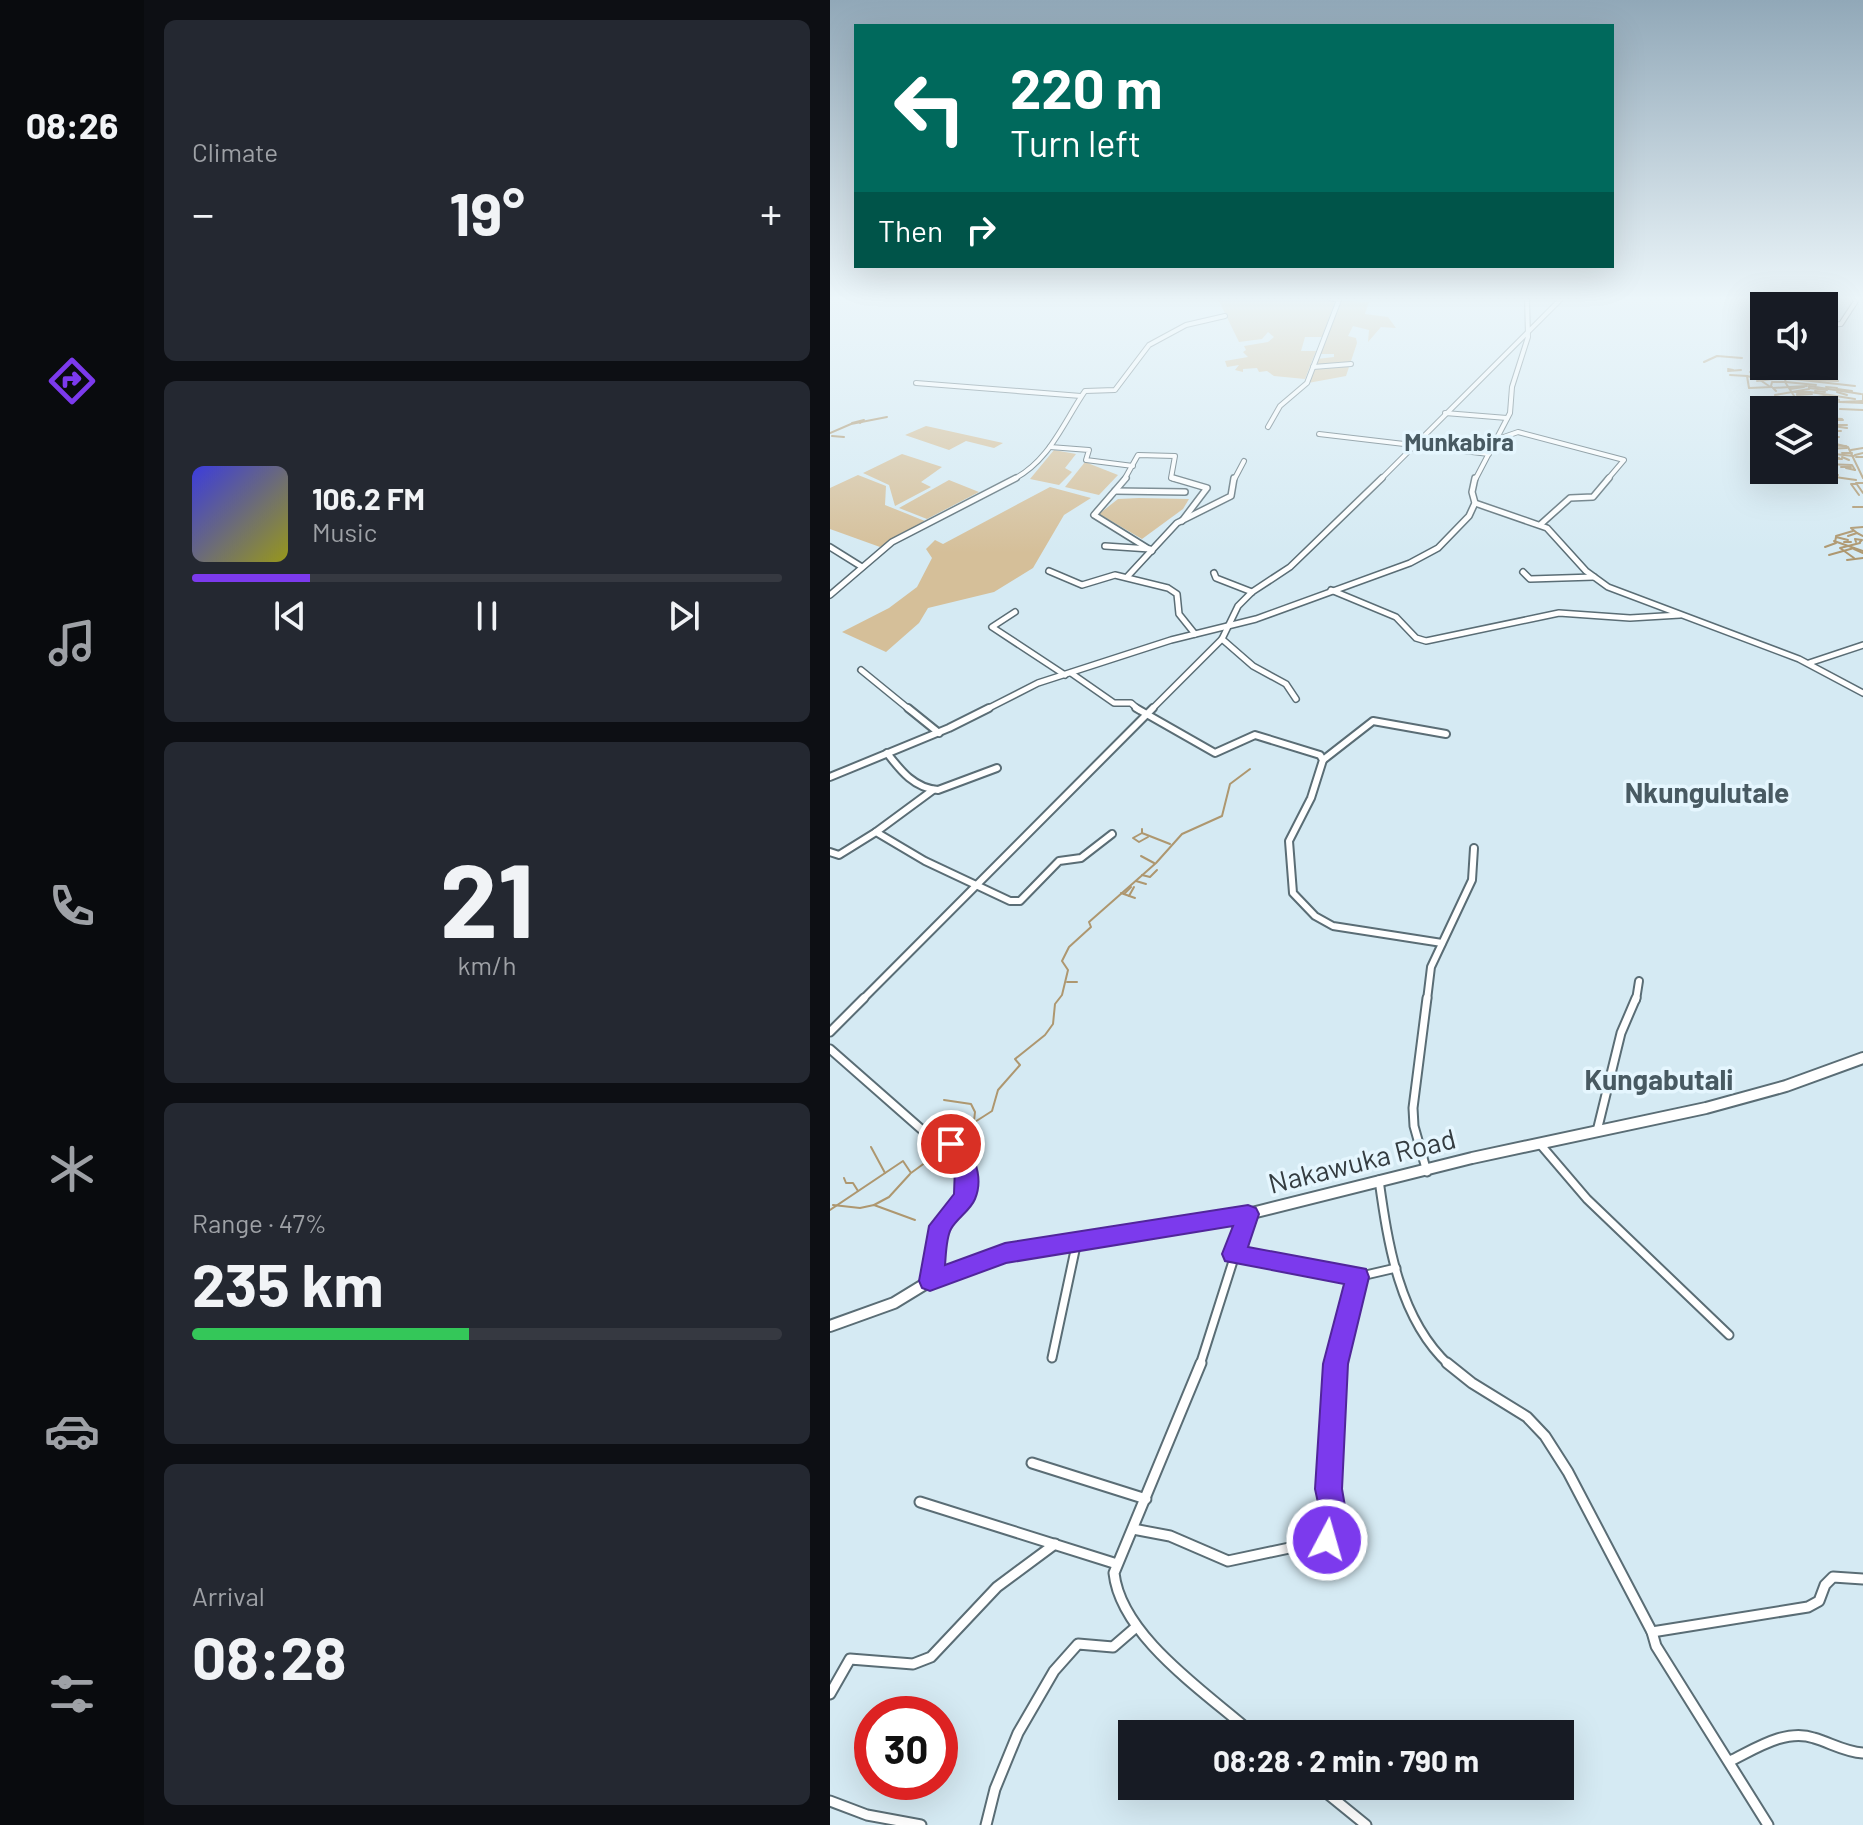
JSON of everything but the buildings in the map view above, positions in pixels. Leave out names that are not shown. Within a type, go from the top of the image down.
[{"type":"main road","name":"Nakawuka Road","points":[[830,1326],[894,1303],[930,1281],[992,1256],[1248,1214],[1379,1180],[1427,1172],[1472,1158],[1746,1097],[1863,1058]]},
{"type":"street","points":[[830,595],[899,538],[1023,476],[1042,461],[1087,390],[1107,391],[1122,382]]},
{"type":"street","points":[[1268,427],[1280,406],[1306,382]]},
{"type":"street","points":[[830,1032],[1222,639],[1231,626],[1238,606],[1252,592],[1290,567],[1477,382]]},
{"type":"street","points":[[830,777],[939,733],[1027,688],[1195,634],[1276,612],[1431,553],[1463,523],[1475,503],[1473,486],[1507,418],[1512,405],[1513,382]]},
{"type":"street","points":[[916,383],[1081,396]]},
{"type":"street","points":[[1445,413],[1507,418]]},
{"type":"street","points":[[1498,439],[1518,432],[1624,460],[1593,497],[1570,498],[1541,524]]},
{"type":"street","points":[[1319,434],[1489,454]]},
{"type":"street","points":[[1050,447],[1089,450],[1086,460],[1098,464],[1133,466]]},
{"type":"street","points":[[1127,577],[1182,521],[1207,488],[1171,478],[1175,456],[1138,455],[1115,491],[1094,515],[1151,550]]},
{"type":"street","points":[[1182,521],[1231,496],[1234,478],[1244,461]]},
{"type":"street","points":[[1115,491],[1185,492]]},
{"type":"street","points":[[1475,503],[1541,524],[1608,587],[1809,663],[1863,693]]},
{"type":"street","points":[[1105,546],[1151,550]]},
{"type":"street","points":[[830,547],[862,567]]},
{"type":"street","points":[[1049,571],[1082,585],[1109,575],[1174,591],[1179,614],[1195,634]]},
{"type":"street","points":[[1523,572],[1530,579],[1594,577]]},
{"type":"street","points":[[1214,573],[1216,578],[1252,592]]},
{"type":"street","points":[[1331,590],[1396,617],[1416,638],[1426,641],[1559,613],[1630,618],[1685,614]]},
{"type":"street","points":[[1015,612],[992,627],[1012,643],[1114,703],[1131,703],[1144,715],[1215,753],[1224,752],[1245,737],[1255,735],[1320,755],[1323,760]]},
{"type":"street","points":[[1222,639],[1253,666],[1286,684],[1296,699]]},
{"type":"street","points":[[1809,663],[1863,645]]},
{"type":"street","points":[[861,670],[939,733]]},
{"type":"street","points":[[1442,943],[1333,926],[1315,916],[1293,893],[1289,841],[1311,798],[1323,760],[1373,721],[1446,734]]},
{"type":"street","points":[[887,753],[916,784],[933,790]]},
{"type":"street","points":[[830,852],[839,855],[933,790],[997,768]]},
{"type":"street","points":[[876,832],[1010,901],[1020,901],[1059,861],[1081,858],[1112,834]]},
{"type":"street","points":[[1427,1172],[1414,1126],[1414,1079],[1431,967],[1472,880],[1474,848]]},
{"type":"street","points":[[1597,1131],[1619,1039],[1636,999],[1639,981]]},
{"type":"street","points":[[830,1049],[937,1143],[951,1144],[965,1164],[968,1176],[965,1197],[940,1226],[930,1281]]},
{"type":"street","points":[[1540,1144],[1569,1181],[1612,1225],[1729,1335]]},
{"type":"street","points":[[1379,1180],[1391,1257],[1403,1291],[1433,1348],[1463,1378],[1519,1412],[1544,1435],[1582,1498],[1600,1538],[1652,1632],[1656,1646],[1768,1825]]},
{"type":"street","points":[[1237,1720],[1153,1648],[1135,1628],[1114,1583],[1117,1564],[1215,1326],[1248,1214]]},
{"type":"street","points":[[1052,1358],[1077,1241]]},
{"type":"street","points":[[1234,1254],[1357,1277],[1396,1268]]},
{"type":"street","points":[[1133,1529],[1170,1536],[1228,1561],[1327,1540],[1333,1512],[1329,1489],[1335,1364],[1357,1277]]},
{"type":"street","points":[[1032,1463],[1146,1499]]},
{"type":"street","points":[[920,1502],[1117,1564]]},
{"type":"street","points":[[830,1694],[850,1659],[913,1664],[931,1657],[997,1587],[1055,1544]]},
{"type":"street","points":[[1652,1632],[1808,1607],[1819,1601],[1825,1585],[1833,1577],[1863,1579]]},
{"type":"street","points":[[986,1825],[995,1788],[1008,1755],[1057,1666],[1078,1644],[1113,1647],[1135,1628]]},
{"type":"street","points":[[1730,1761],[1791,1736],[1804,1734],[1849,1753],[1863,1753]]},
{"type":"street","points":[[1335,1800],[1366,1825]]},
{"type":"street","points":[[830,1801],[867,1815],[921,1825]]},
{"type":"shaded area","points":[[926,426],[1003,443],[994,448],[966,441],[949,450],[905,435]]},
{"type":"shaded area","points":[[1054,450],[1076,454],[1065,468],[1072,472],[1059,485],[1030,479]]},
{"type":"shaded area","points":[[902,454],[942,467],[921,482],[931,487],[895,506],[889,485],[863,473]]},
{"type":"shaded area","points":[[1085,462],[1118,475],[1099,495],[1065,487]]},
{"type":"shaded area","points":[[858,475],[886,486],[885,505],[925,521],[880,547],[830,529],[830,488]]},
{"type":"shaded area","points":[[949,480],[979,492],[927,519],[899,508]]},
{"type":"shaded area","points":[[1050,487],[1091,498],[1064,515],[1033,568],[994,592],[928,608],[919,623],[886,652],[842,632],[889,608],[917,587],[932,558],[926,549],[935,540],[943,544]]},
{"type":"shaded area","points":[[1118,499],[1189,499],[1183,509],[1142,539],[1099,514]]},
{"type":"waterway","points":[[1748,382],[1749,388],[1772,387]]},
{"type":"waterway","points":[[1763,382],[1769,386]]},
{"type":"waterway","points":[[1785,382],[1788,387]]},
{"type":"waterway","points":[[1788,382],[1816,385]]},
{"type":"waterway","points":[[1821,382],[1855,386]]},
{"type":"waterway","points":[[1788,387],[1807,386]]},
{"type":"waterway","points":[[1776,391],[1773,388],[1788,387]]},
{"type":"waterway","points":[[1788,387],[1792,392]]},
{"type":"waterway","points":[[1790,389],[1804,387]]},
{"type":"waterway","points":[[1826,387],[1837,388]]},
{"type":"waterway","points":[[1792,392],[1809,388]]},
{"type":"waterway","points":[[1809,388],[1827,390]]},
{"type":"waterway","points":[[1809,388],[1861,394]]},
{"type":"waterway","points":[[1837,389],[1852,391]]},
{"type":"waterway","points":[[1815,391],[1825,392]]},
{"type":"waterway","points":[[1775,395],[1792,392]]},
{"type":"waterway","points":[[1792,392],[1794,396]]},
{"type":"waterway","points":[[1795,392],[1810,392]]},
{"type":"waterway","points":[[1797,394],[1810,392]]},
{"type":"waterway","points":[[1810,392],[1855,399]]},
{"type":"waterway","points":[[1837,392],[1847,395]]},
{"type":"waterway","points":[[1797,395],[1812,394]]},
{"type":"waterway","points":[[1839,402],[1863,401],[1863,394]]},
{"type":"waterway","points":[[1840,402],[1863,403]]},
{"type":"waterway","points":[[1840,409],[1863,410]]},
{"type":"waterway","points":[[861,422],[887,417]]},
{"type":"waterway","points":[[1838,419],[1842,419]]},
{"type":"waterway","points":[[852,423],[864,420],[861,422]]},
{"type":"waterway","points":[[1838,420],[1843,420]]},
{"type":"waterway","points":[[830,433],[861,422]]},
{"type":"waterway","points":[[1838,425],[1847,425]]},
{"type":"waterway","points":[[1838,427],[1847,428]]},
{"type":"waterway","points":[[832,436],[844,437]]},
{"type":"waterway","points":[[1838,444],[1844,446]]},
{"type":"waterway","points":[[1838,446],[1844,446]]},
{"type":"waterway","points":[[1844,446],[1851,453]]},
{"type":"waterway","points":[[1838,448],[1847,448]]},
{"type":"waterway","points":[[1851,450],[1863,448]]},
{"type":"waterway","points":[[1842,453],[1851,453]]},
{"type":"waterway","points":[[1855,455],[1863,453]]},
{"type":"waterway","points":[[1838,454],[1852,456]]},
{"type":"waterway","points":[[1852,456],[1863,478]]},
{"type":"waterway","points":[[1842,457],[1849,460]]},
{"type":"waterway","points":[[1856,457],[1863,457]]},
{"type":"waterway","points":[[1838,459],[1842,459]]},
{"type":"waterway","points":[[1838,464],[1852,465],[1855,470],[1846,468]]},
{"type":"waterway","points":[[1841,467],[1851,467]]},
{"type":"waterway","points":[[1838,477],[1856,480]]},
{"type":"waterway","points":[[1863,483],[1856,483],[1863,493]]},
{"type":"waterway","points":[[1856,484],[1851,484],[1859,495]]},
{"type":"waterway","points":[[1853,507],[1863,507]]},
{"type":"waterway","points":[[1857,533],[1851,528],[1863,527]]},
{"type":"waterway","points":[[1836,536],[1853,531]]},
{"type":"waterway","points":[[1848,536],[1857,533]]},
{"type":"waterway","points":[[1857,533],[1863,536]]},
{"type":"waterway","points":[[1835,541],[1836,537],[1848,540]]},
{"type":"waterway","points":[[1856,542],[1855,539],[1862,540],[1860,542]]},
{"type":"waterway","points":[[1835,541],[1848,546]]},
{"type":"waterway","points":[[1844,542],[1851,542]]},
{"type":"waterway","points":[[1825,547],[1836,543]]},
{"type":"waterway","points":[[1848,546],[1860,543]]},
{"type":"waterway","points":[[1844,551],[1840,548],[1848,546]]},
{"type":"waterway","points":[[1848,546],[1863,551]]},
{"type":"waterway","points":[[1844,551],[1854,548]]},
{"type":"waterway","points":[[1854,549],[1863,553]]},
{"type":"waterway","points":[[1829,555],[1844,551]]},
{"type":"waterway","points":[[1844,551],[1854,558]]},
{"type":"waterway","points":[[1847,560],[1863,558]]},
{"type":"waterway","points":[[1142,875],[1182,834],[1222,816],[1230,784],[1250,769]]},
{"type":"waterway","points":[[1142,833],[1170,844]]},
{"type":"waterway","points":[[1142,833],[1133,838],[1139,842],[1148,837]]},
{"type":"waterway","points":[[1141,856],[1154,863]]},
{"type":"waterway","points":[[1142,875],[1150,877],[1157,870]]},
{"type":"waterway","points":[[1122,893],[1142,875]]},
{"type":"waterway","points":[[1136,881],[1146,884]]},
{"type":"waterway","points":[[1124,894],[1131,887]]},
{"type":"waterway","points":[[1129,896],[1134,887]]},
{"type":"waterway","points":[[953,1142],[967,1127],[992,1111],[998,1090],[1020,1065],[1015,1059],[1045,1035],[1053,1024],[1055,1004],[1062,995],[1068,970],[1062,961],[1069,947],[1091,927],[1089,922],[1122,893]]},
{"type":"waterway","points":[[1122,893],[1129,896]]},
{"type":"waterway","points":[[1129,896],[1135,898]]},
{"type":"waterway","points":[[1067,982],[1077,982]]},
{"type":"waterway","points":[[944,1100],[971,1104],[975,1112],[974,1121]]},
{"type":"waterway","points":[[837,1205],[903,1161],[911,1173],[948,1146]]},
{"type":"waterway","points":[[871,1147],[885,1173]]},
{"type":"waterway","points":[[874,1205],[889,1197],[910,1174]]},
{"type":"waterway","points":[[844,1178],[846,1183],[853,1183],[858,1191]]},
{"type":"waterway","points":[[830,1210],[837,1205]]},
{"type":"waterway","points":[[837,1205],[860,1208],[874,1205]]},
{"type":"waterway","points":[[874,1205],[915,1220]]},
{"type":"district","name":"Munkabira","points":[[1459,443]]},
{"type":"district","name":"Nkungulutale","points":[[1707,793]]},
{"type":"district","name":"Kungabutali","points":[[1659,1080]]},
{"type":"route","points":[[951,1144],[965,1164],[968,1176],[965,1197],[940,1226],[930,1281],[1005,1253],[1248,1214],[1234,1254],[1357,1277],[1335,1364],[1329,1489],[1333,1512],[1327,1540]]}]
